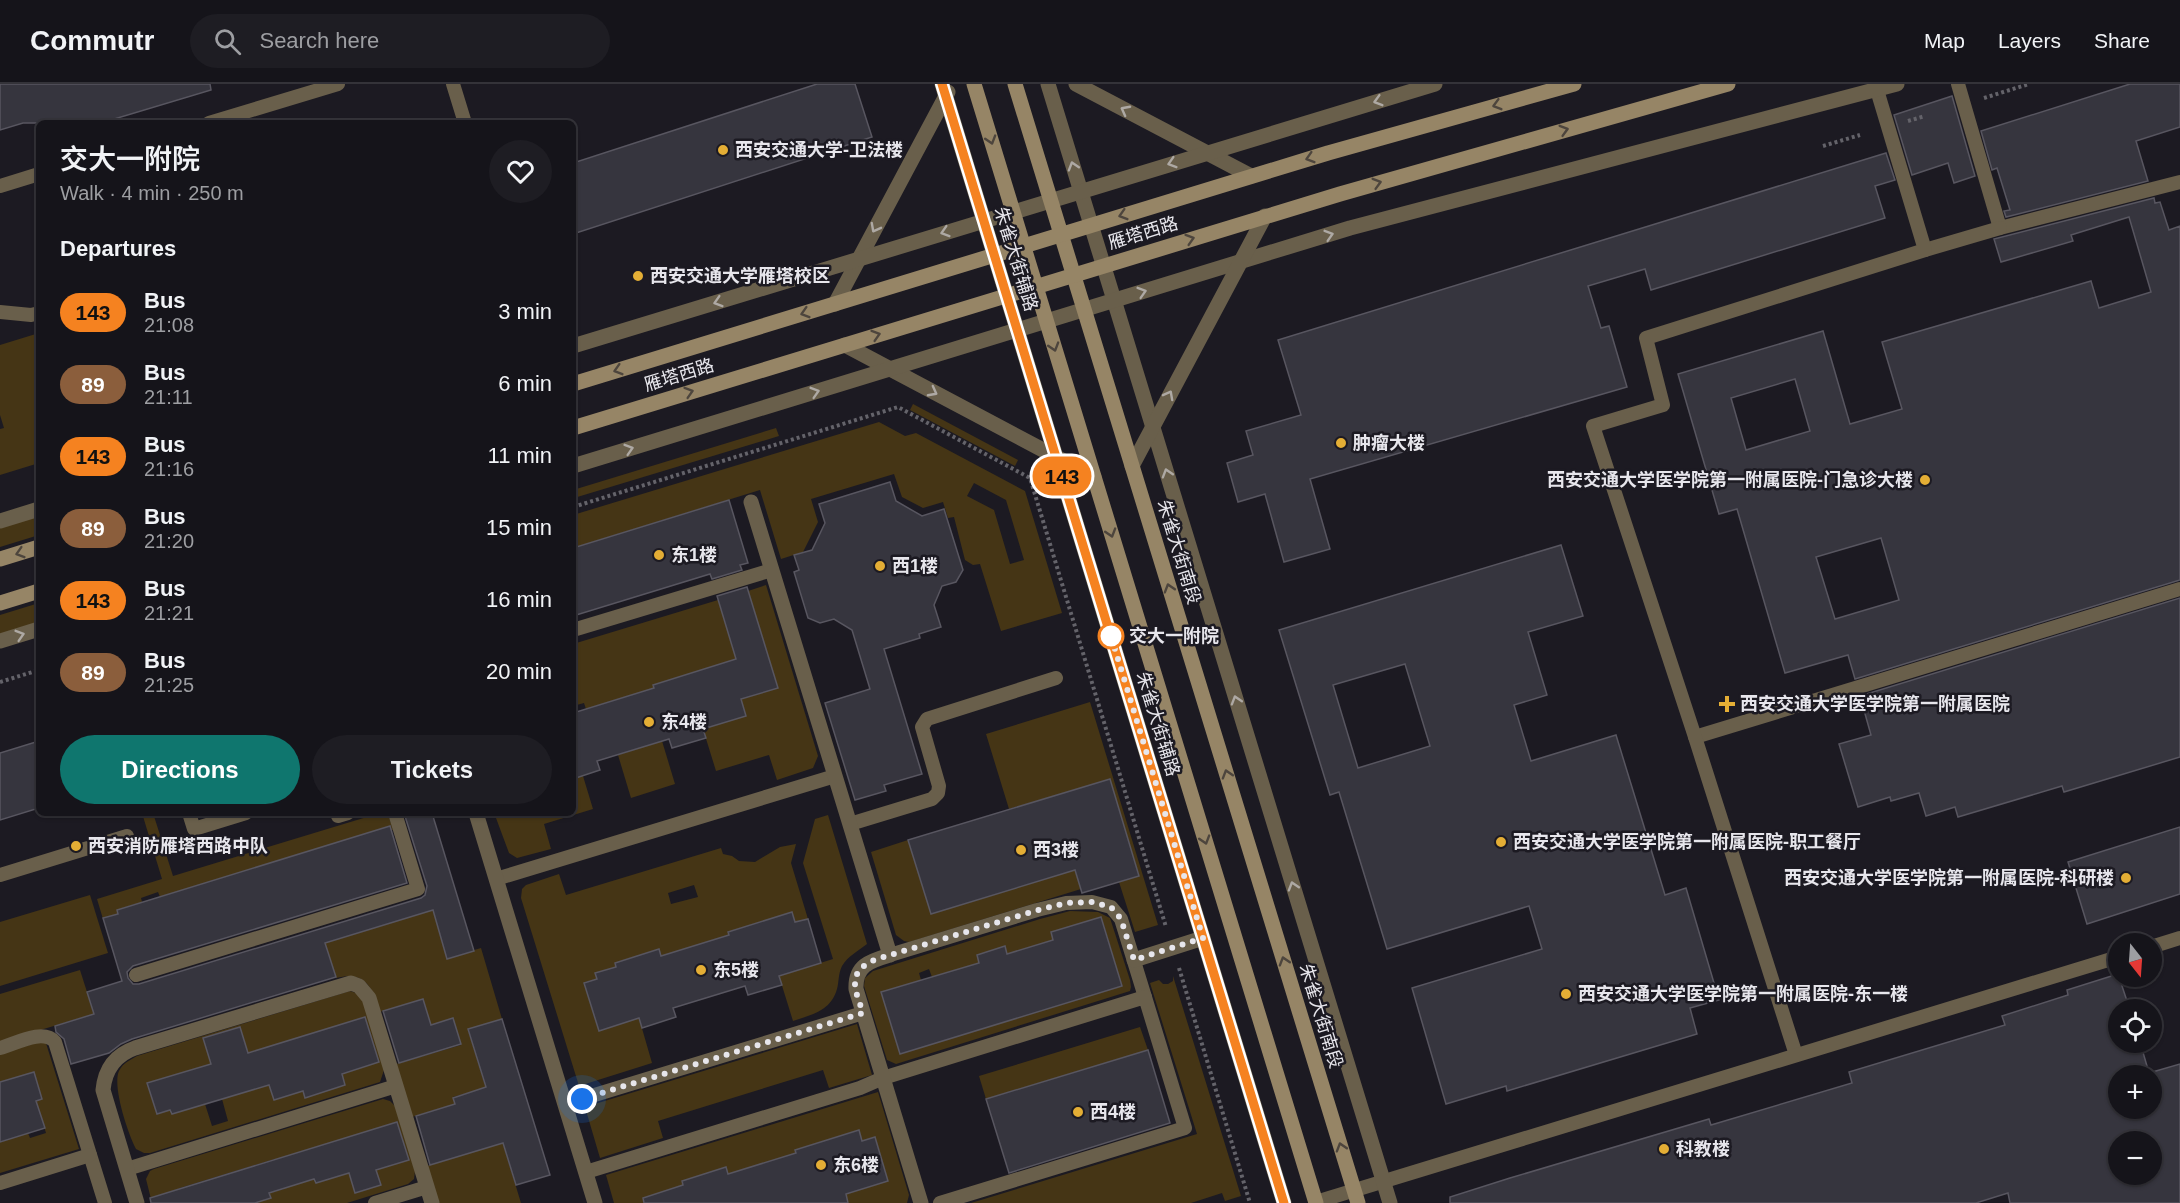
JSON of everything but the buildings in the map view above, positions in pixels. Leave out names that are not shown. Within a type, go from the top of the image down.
[{"type":"main road","points":[[974,84],[1316,1203]]},
{"type":"main road","name":"朱雀大街南段","points":[[1016,84],[1356,1197]]},
{"type":"main road","name":"雁塔西路","points":[[576,383],[1251,176],[1574,84]]},
{"type":"main road","name":"雁塔西路","points":[[576,427],[1265,216],[1728,84]]},
{"type":"main road","points":[[0,559],[36,548]]},
{"type":"main road","points":[[0,603],[36,592]]},
{"type":"street","points":[[1048,84],[1390,1203]]},
{"type":"street","points":[[1076,84],[1251,176]]},
{"type":"street","points":[[576,345],[1435,84]]},
{"type":"street","points":[[576,465],[1361,225],[1897,84]]},
{"type":"street","points":[[835,304],[946,88]]},
{"type":"street","name":"朱雀大街辅路","points":[[946,88],[1006,295],[1284,1203]]},
{"type":"street","points":[[1132,466],[1265,216]]},
{"type":"street","points":[[845,345],[1094,477]]},
{"type":"street","points":[[751,502],[890,955],[862,967],[855,977],[855,989],[921,1203]]},
{"type":"street","points":[[0,521],[36,510]]},
{"type":"street","points":[[0,641],[36,630]]},
{"type":"street","points":[[477,816],[595,1203]]},
{"type":"street","points":[[1134,960],[1203,938]]},
{"type":"street","points":[[137,1203],[103,1090],[105,1074],[114,1061],[135,1048],[351,983],[365,991],[369,998],[432,1203]]},
{"type":"lane","points":[[219,120],[338,84]]},
{"type":"lane","points":[[453,84],[464,120]]},
{"type":"lane","points":[[1958,84],[2000,228]]},
{"type":"lane","points":[[1877,90],[1925,250]]},
{"type":"lane","points":[[0,186],[36,175]]},
{"type":"lane","points":[[1796,1055],[1593,426],[1663,405],[1646,338],[2000,228],[2180,182]]},
{"type":"lane","points":[[0,312],[36,314]]},
{"type":"lane","points":[[576,629],[772,570]]},
{"type":"lane","points":[[1695,737],[2180,589]]},
{"type":"lane","points":[[850,824],[936,796],[939,786],[922,727],[927,719],[1056,678]]},
{"type":"lane","points":[[496,879],[835,776]]},
{"type":"lane","points":[[190,816],[194,829],[236,816]]},
{"type":"lane","points":[[136,975],[418,889],[396,816]]},
{"type":"lane","points":[[0,874],[127,836]]},
{"type":"lane","points":[[890,955],[1066,903],[1092,902],[1111,907],[1121,919],[1185,1128],[940,1203]]},
{"type":"lane","points":[[2162,944],[2180,938]]},
{"type":"lane","points":[[1316,1203],[1356,1197],[1384,1182],[2108,960]]},
{"type":"lane","points":[[586,1172],[1145,997]]},
{"type":"lane","points":[[565,1104],[863,1013]]},
{"type":"lane","points":[[0,1048],[40,1036],[48,1036],[54,1040],[105,1203]]},
{"type":"lane","points":[[127,1168],[396,1086]]},
{"type":"lane","points":[[0,1183],[90,1155]]},
{"type":"lane","points":[[375,1203],[427,1187]]},
{"type":"path","points":[[1982,98],[2029,84]]},
{"type":"path","points":[[1904,122],[1924,116]]},
{"type":"path","points":[[1822,146],[1860,135]]},
{"type":"path","points":[[0,682],[36,671]]},
{"type":"shaded area","points":[[36,334],[36,464],[0,475],[0,429],[4,428],[0,415],[0,345]]},
{"type":"shaded area","points":[[913,404],[1018,460],[1015,466],[910,410]]},
{"type":"shaded area","points":[[879,422],[905,436],[916,433],[1025,491],[1062,613],[1001,631],[980,564],[973,565],[965,560],[954,517],[948,518],[943,502],[923,508],[902,497],[894,474],[811,499],[818,522],[803,552],[781,559],[760,490],[576,547],[576,514]],"holes":[[[974,483],[1006,500],[1024,560],[1010,564],[994,510],[967,496]]]},
{"type":"shaded area","points":[[776,428],[779,436],[576,497],[576,489]]},
{"type":"shaded area","points":[[36,517],[36,536],[0,547],[0,528]]},
{"type":"shaded area","points":[[766,585],[818,756],[813,768],[777,780],[769,755],[716,771],[703,729],[693,673],[653,685],[656,695],[648,690],[586,709],[584,703],[576,705],[576,643],[718,600],[748,697],[777,688],[748,591]]},
{"type":"shaded area","points":[[36,604],[36,623],[0,634],[0,615]]},
{"type":"shaded area","points":[[1090,702],[1158,925],[1135,932],[1119,882],[1139,875],[1110,779],[1009,809],[986,734]]},
{"type":"shaded area","points":[[662,741],[675,784],[631,798],[618,755]]},
{"type":"shaded area","points":[[583,776],[593,809],[576,814],[576,778]]},
{"type":"shaded area","points":[[828,815],[867,944],[844,962],[837,989],[830,1002],[820,1011],[793,1021],[779,976],[833,959],[803,863],[815,819]]},
{"type":"shaded area","points":[[143,816],[154,816],[173,876],[370,816],[389,816],[393,830],[268,864],[160,897],[158,892],[141,898],[143,906],[135,904],[117,910],[118,914],[103,919],[97,899],[162,879]]},
{"type":"shaded area","points":[[502,816],[570,816],[544,824],[551,849],[517,858],[509,853],[496,818]]},
{"type":"shaded area","points":[[908,840],[1071,859],[1081,889],[909,942],[904,941],[896,935],[871,852]]},
{"type":"shaded area","points":[[796,844],[791,863],[808,919],[795,922],[792,912],[728,932],[731,942],[724,937],[661,956],[659,949],[615,963],[616,967],[596,973],[597,979],[585,982],[599,1030],[639,1018],[652,1063],[579,1086],[521,898],[522,889],[526,885],[559,874],[566,895],[721,848],[723,854],[739,861],[755,862],[780,847]],"holes":[[[694,885],[698,897],[671,904],[668,893]]]},
{"type":"shaded area","points":[[90,895],[108,953],[0,986],[0,922]]},
{"type":"shaded area","points":[[433,910],[447,958],[481,948],[502,1019],[468,1030],[521,1203],[438,1203],[427,1166],[492,1146],[475,1091],[453,1097],[455,1104],[412,1117],[396,1064],[461,1045],[453,1018],[431,1025],[423,999],[380,1012],[370,988],[361,979],[346,976],[336,978],[325,943]]},
{"type":"shaded area","points":[[1070,911],[1098,912],[1110,918],[1130,980],[1130,991],[896,1064],[887,1060],[864,986],[865,978],[873,971]],"holes":[[[1078,924],[1104,925],[1122,986],[921,980],[919,973],[929,969],[932,977],[979,963],[977,955],[1004,947],[1007,954],[1053,940],[1051,932]]]},
{"type":"shaded area","points":[[80,970],[94,1014],[0,1042],[0,994]]},
{"type":"shaded area","points":[[1173,976],[1241,1196],[1225,1201],[1222,1193],[1191,1203],[971,1203],[1197,1134],[1150,983],[1159,980],[1163,984],[1168,984],[1173,981]]},
{"type":"shaded area","points":[[350,991],[363,1000],[384,1070],[380,1082],[144,1153],[136,1149],[125,1122],[117,1078],[121,1068],[137,1056]],"holes":[[[354,1021],[367,1066],[342,1074],[345,1085],[306,1097],[299,1077],[289,1095],[274,1100],[258,1050]],[[206,1047],[238,1094],[222,1099],[228,1121],[212,1126],[205,1104],[172,1114],[170,1110],[157,1114],[148,1083],[211,1064]]]},
{"type":"shaded area","points":[[857,1024],[872,1075],[829,1088],[823,1070],[658,1121],[663,1138],[600,1158],[585,1107]]},
{"type":"shaded area","points":[[1140,1027],[1148,1050],[986,1099],[979,1076]]},
{"type":"shaded area","points":[[45,1040],[79,1149],[0,1173],[0,1142],[28,1133],[30,1138],[46,1133],[36,1101],[42,1099],[0,1082],[0,1054]]},
{"type":"shaded area","points":[[878,1092],[909,1195],[907,1203],[848,1203],[846,1194],[888,1181],[875,1137],[862,1141],[859,1130],[795,1150],[798,1160],[728,1174],[726,1168],[682,1181],[683,1185],[663,1192],[651,1203],[614,1203],[606,1175]]},
{"type":"shaded area","points":[[383,1099],[395,1106],[415,1171],[414,1179],[408,1184],[347,1203],[255,1203],[271,1198],[269,1193],[284,1189],[275,1159],[180,1188],[152,1203],[146,1179],[150,1171]],"holes":[[[386,1126],[376,1170],[380,1185],[356,1193],[349,1173],[316,1183],[314,1178],[299,1182],[291,1155]]]},
{"type":"bus line","name":"143","points":[[942,84],[1284,1203]]},
{"type":"place","name":"西安交通大学-卫法楼","points":[[723,150]]},
{"type":"place","name":"西安交通大学雁塔校区","points":[[638,276]]},
{"type":"place","name":"肿瘤大楼","points":[[1341,443]]},
{"type":"place","name":"西安交通大学医学院第一附属医院-门急诊大楼","points":[[1925,480]]},
{"type":"place","name":"东1楼","points":[[659,555]]},
{"type":"place","name":"西1楼","points":[[880,566]]},
{"type":"place","name":"交大一附院","points":[[1111,636]]},
{"type":"place","name":"西安交通大学医学院第一附属医院","points":[[1727,704]]},
{"type":"place","name":"东4楼","points":[[649,722]]},
{"type":"place","name":"西安交通大学医学院第一附属医院-职工餐厅","points":[[1501,842]]},
{"type":"place","name":"西安消防雁塔西路中队","points":[[76,846]]},
{"type":"place","name":"西3楼","points":[[1021,850]]},
{"type":"place","name":"西安交通大学医学院第一附属医院-科研楼","points":[[2126,878]]},
{"type":"place","name":"东5楼","points":[[701,970]]},
{"type":"place","name":"西安交通大学医学院第一附属医院-东一楼","points":[[1566,994]]},
{"type":"place","name":"西4楼","points":[[1078,1112]]},
{"type":"place","name":"科教楼","points":[[1664,1149]]},
{"type":"place","name":"东6楼","points":[[821,1165]]},
{"type":"route","points":[[582,1099],[863,1013],[855,989],[855,977],[862,967],[874,960],[1038,910],[1066,903],[1092,902],[1111,907],[1121,919],[1134,960],[1203,938],[1111,636]]}]
